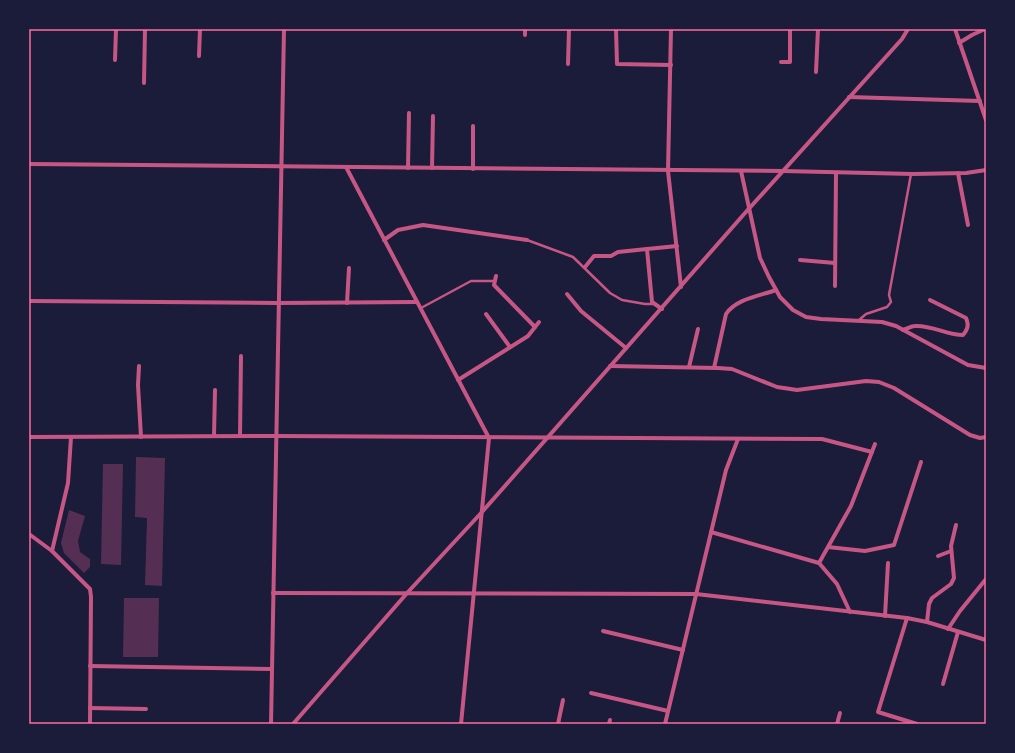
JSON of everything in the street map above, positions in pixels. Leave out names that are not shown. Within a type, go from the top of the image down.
[{"type":"street","points":[[115,60],[116,29]]},
{"type":"street","points":[[144,83],[145,29]]},
{"type":"street","points":[[199,56],[200,29]]},
{"type":"street","points":[[271,724],[284,29]]},
{"type":"street","points":[[525,29],[525,36]]},
{"type":"street","points":[[568,64],[569,29]]},
{"type":"street","points":[[616,29],[616,64],[670,65]]},
{"type":"street","points":[[671,29],[668,170],[681,287]]},
{"type":"street","points":[[780,62],[790,62],[790,29]]},
{"type":"street","points":[[816,72],[818,29]]},
{"type":"street","points":[[293,724],[408,592],[482,512],[610,366],[902,39],[908,29]]},
{"type":"street","points":[[955,29],[986,120]]},
{"type":"street","points":[[959,43],[985,29]]},
{"type":"street","points":[[849,97],[980,101]]},
{"type":"street","points":[[408,168],[409,113]]},
{"type":"street","points":[[432,168],[433,116]]},
{"type":"street","points":[[473,168],[474,126]]},
{"type":"street","points":[[29,164],[668,170],[911,174],[958,173],[986,170]]},
{"type":"street","points":[[346,167],[489,438],[461,724]]},
{"type":"street","points":[[741,171],[760,258],[780,297],[793,310],[806,317],[882,322],[903,330],[968,365],[986,368]]},
{"type":"street","points":[[835,286],[836,172]]},
{"type":"street","points":[[958,173],[968,225]]},
{"type":"street","points":[[384,240],[398,230],[423,225],[527,240]]},
{"type":"street","points":[[585,267],[594,256],[611,256],[618,252],[677,246]]},
{"type":"street","points":[[647,249],[652,302],[662,309]]},
{"type":"street","points":[[800,260],[835,263]]},
{"type":"street","points":[[348,303],[349,268]]},
{"type":"street","points":[[496,276],[494,285],[535,327]]},
{"type":"street","points":[[714,368],[726,314],[730,308],[738,302],[776,290]]},
{"type":"street","points":[[567,294],[581,311],[626,348]]},
{"type":"street","points":[[903,330],[914,326],[936,329],[955,335],[963,335],[967,330],[968,324],[966,318],[930,300]]},
{"type":"street","points":[[29,301],[278,303],[417,302]]},
{"type":"street","points":[[486,314],[510,347]]},
{"type":"street","points":[[458,380],[528,336],[539,322]]},
{"type":"street","points":[[689,367],[698,329]]},
{"type":"street","points":[[240,436],[241,356]]},
{"type":"street","points":[[139,366],[138,385],[141,437]]},
{"type":"street","points":[[610,366],[732,369],[777,387],[797,390],[866,381],[878,382],[894,388],[970,435],[980,438],[986,437]]},
{"type":"street","points":[[214,436],[215,390]]},
{"type":"street","points":[[29,437],[276,436],[822,439],[872,452]]},
{"type":"street","points":[[52,551],[68,483],[71,437]]},
{"type":"street","points":[[665,724],[726,470],[738,439]]},
{"type":"street","points":[[819,563],[851,506],[875,444]]},
{"type":"street","points":[[828,547],[865,551],[894,545],[921,462]]},
{"type":"street","points":[[927,622],[929,604],[932,598],[951,584],[954,578],[951,546],[956,525]]},
{"type":"street","points":[[711,532],[819,563],[837,584],[850,612]]},
{"type":"street","points":[[29,534],[52,551],[90,589],[90,724]]},
{"type":"street","points":[[938,556],[952,551]]},
{"type":"street","points":[[885,616],[888,563]]},
{"type":"street","points":[[948,629],[986,580]]},
{"type":"street","points":[[274,593],[408,592],[473,594],[696,594],[907,618],[927,622],[986,640]]},
{"type":"street","points":[[907,618],[878,712],[915,724]]},
{"type":"street","points":[[603,631],[683,650]]},
{"type":"street","points":[[943,684],[958,632]]},
{"type":"street","points":[[90,666],[272,669]]},
{"type":"street","points":[[591,693],[668,712]]},
{"type":"street","points":[[558,724],[563,700]]},
{"type":"street","points":[[90,708],[146,709]]},
{"type":"street","points":[[837,724],[840,713]]},
{"type":"lane","points":[[859,321],[866,314],[888,307],[891,302],[889,295],[911,174]]},
{"type":"lane","points":[[527,240],[574,257],[610,293],[622,300],[645,304],[655,304]]},
{"type":"lane","points":[[421,309],[470,281],[495,281]]},
{"type":"building","points":[[136,457],[165,458],[162,586],[145,585],[147,518],[135,517]]},
{"type":"building","points":[[103,464],[123,464],[121,565],[101,564]]},
{"type":"building","points":[[69,510],[85,516],[78,541],[80,552],[90,559],[90,567],[84,573],[64,553],[61,543]]},
{"type":"building","points":[[124,598],[159,598],[158,657],[123,657]]}]
